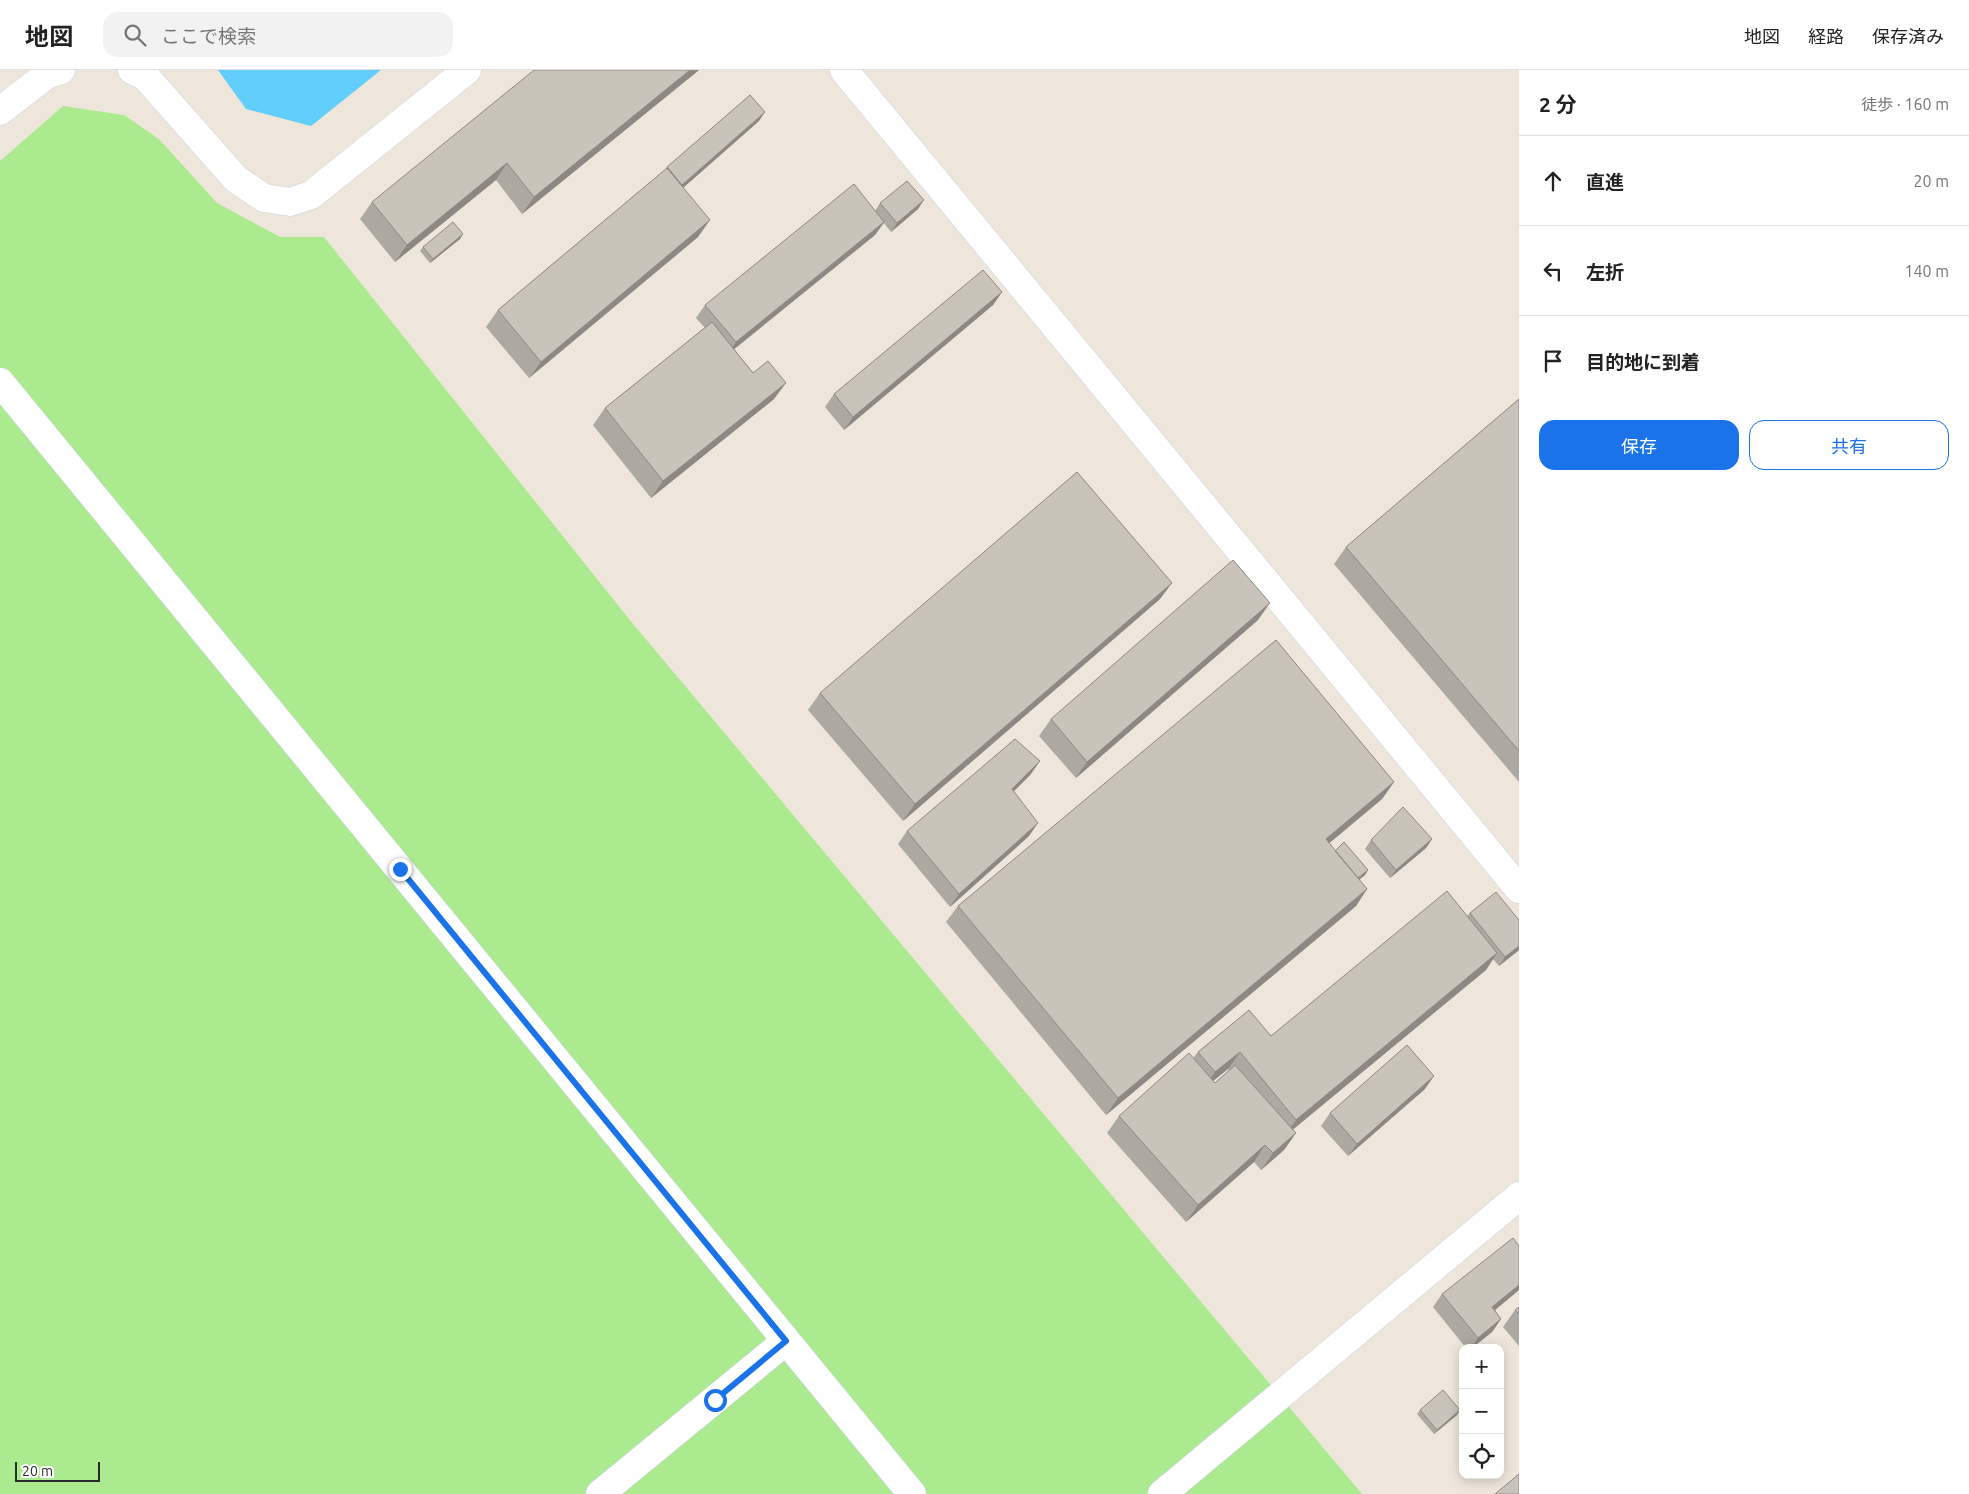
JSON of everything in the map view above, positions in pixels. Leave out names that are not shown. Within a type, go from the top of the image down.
[{"type":"street","points":[[0,111],[48,74],[61,70]]},
{"type":"street","points":[[132,70],[145,76],[236,179],[264,198],[290,202],[311,195],[467,70]]},
{"type":"street","points":[[844,70],[1519,889]]},
{"type":"street","points":[[0,382],[912,1494]]},
{"type":"street","points":[[1162,1494],[1519,1196]]},
{"type":"street","points":[[600,1494],[786,1341]]},
{"type":"green space","points":[[63,106],[124,115],[159,139],[217,203],[280,237],[324,237],[629,619],[1362,1494],[0,1494],[0,161]]},
{"type":"water","points":[[218,70],[381,70],[311,126],[246,109]]},
{"type":"building","points":[[534,70],[690,70],[534,197],[507,163],[407,245],[372,202]]},
{"type":"building","points":[[750,95],[765,112],[682,185],[667,167]]},
{"type":"building","points":[[667,168],[710,220],[541,362],[498,310]]},
{"type":"building","points":[[907,181],[924,200],[897,223],[880,203]]},
{"type":"building","points":[[854,184],[884,222],[736,342],[705,305]]},
{"type":"building","points":[[453,222],[463,234],[433,259],[423,247]]},
{"type":"building","points":[[983,270],[1002,292],[853,417],[834,394]]},
{"type":"building","points":[[712,322],[753,373],[768,361],[786,383],[663,481],[605,408]]},
{"type":"building","points":[[1519,399],[1519,751],[1346,547]]},
{"type":"building","points":[[1077,472],[1172,583],[915,804],[820,693]]},
{"type":"building","points":[[1233,560],[1270,603],[1087,762],[1051,719]]},
{"type":"building","points":[[1276,640],[1394,782],[1326,839],[1367,889],[1118,1098],[958,906]]},
{"type":"building","points":[[1015,739],[1040,761],[1012,789],[1038,823],[959,894],[907,831]]},
{"type":"building","points":[[1403,807],[1432,839],[1396,870],[1371,840]]},
{"type":"building","points":[[1344,842],[1368,870],[1358,878],[1335,851]]},
{"type":"building","points":[[1447,891],[1497,953],[1296,1120],[1240,1052],[1215,1072],[1198,1052],[1249,1010],[1271,1036]]},
{"type":"building","points":[[1496,892],[1519,920],[1519,946],[1505,957],[1470,913]]},
{"type":"building","points":[[1407,1045],[1434,1076],[1357,1144],[1330,1113]]},
{"type":"building","points":[[1189,1053],[1215,1083],[1235,1065],[1296,1133],[1273,1153],[1265,1145],[1198,1205],[1119,1116]]},
{"type":"building","points":[[1513,1238],[1519,1246],[1519,1285],[1492,1307],[1501,1319],[1478,1338],[1442,1294]]},
{"type":"building","points":[[1443,1390],[1459,1409],[1437,1430],[1420,1410]]},
{"type":"building","points":[[1519,1474],[1519,1494],[1495,1494]]},
{"type":"route","points":[[400,869],[786,1341],[715,1400]]}]
